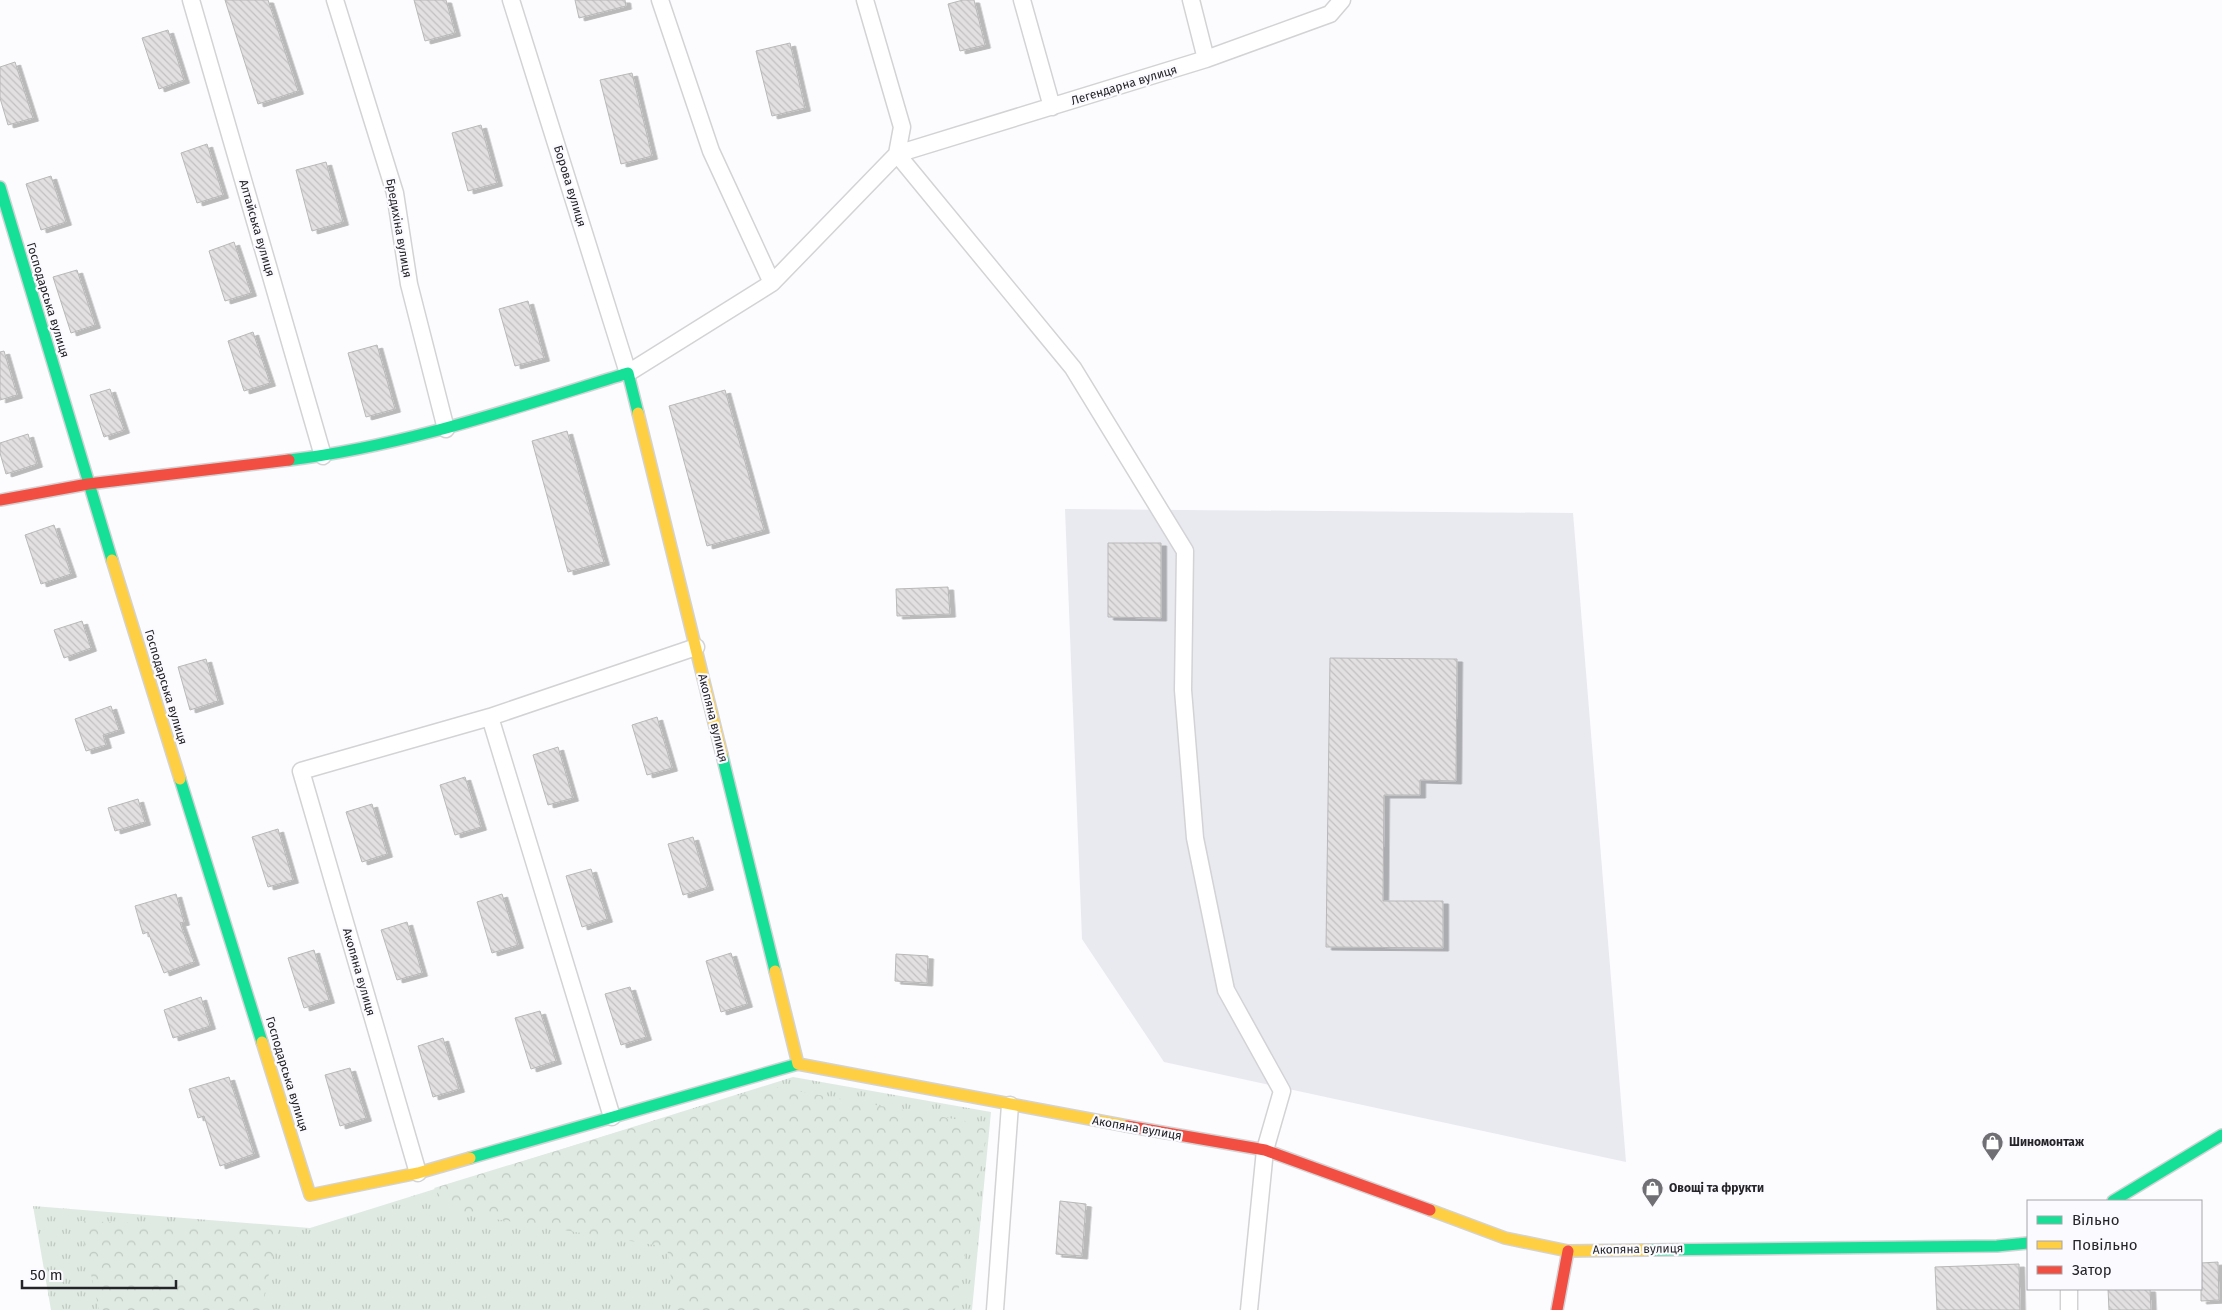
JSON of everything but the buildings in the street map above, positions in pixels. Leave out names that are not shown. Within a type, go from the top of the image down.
[{"type":"main road","name":"Господарська вулиця","points":[[0,187],[88,484],[310,1195]]},
{"type":"main road","points":[[0,500],[88,484],[322,456],[446,429],[628,373]]},
{"type":"main road","name":"Акопяна вулиця","points":[[628,373],[798,1064]]},
{"type":"main road","name":"Акопяна вулиця","points":[[310,1195],[418,1173],[798,1064],[1010,1106],[1265,1150],[1505,1238],[1568,1251],[1996,1246],[2027,1243]]},
{"type":"main road","points":[[2115,1200],[2222,1134]]},
{"type":"main road","points":[[1557,1310],[1568,1251]]},
{"type":"street","name":"Алтайська вулиця","points":[[191,0],[322,456]]},
{"type":"street","name":"Бредихіна вулиця","points":[[335,0],[395,193],[409,284],[446,429]]},
{"type":"street","name":"Борова вулиця","points":[[511,0],[628,373]]},
{"type":"street","points":[[660,0],[711,151],[772,284]]},
{"type":"street","points":[[628,373],[772,284],[898,154],[902,127],[865,0]]},
{"type":"street","points":[[1022,0],[1052,107]]},
{"type":"street","points":[[1191,0],[1206,59]]},
{"type":"street","name":"Легендарна вулиця","points":[[898,154],[1206,59],[1330,14],[1342,0]]},
{"type":"street","points":[[898,154],[1073,368],[1184,552],[1183,690],[1195,838],[1226,990],[1282,1090],[1265,1150],[1250,1310]]},
{"type":"street","points":[[612,1117],[490,717],[696,647]]},
{"type":"street","name":"Акопяна вулиця","points":[[418,1173],[301,771],[490,717]]},
{"type":"street","points":[[995,1310],[1010,1106]]},
{"type":"street","points":[[2069,1290],[2069,1310]]},
{"type":"shaded area","points":[[1065,509],[1573,513],[1626,1162],[1164,1062],[1082,939]]},
{"type":"green space","points":[[793,1077],[991,1112],[972,1310],[51,1310],[33,1206],[310,1228]]},
{"type":"green space","points":[[769,1086],[988,1125],[955,1310],[675,1310],[667,1247],[452,1212],[434,1188]]},
{"type":"green space","points":[[79,1221],[279,1228],[261,1310],[99,1310]]},
{"type":"traffic: fast","points":[[0,187],[112,560]]},
{"type":"traffic: fast","points":[[289,460],[332,454],[418,435],[503,412],[628,373],[638,413]]},
{"type":"traffic: fast","points":[[722,755],[775,971]]},
{"type":"traffic: fast","points":[[180,779],[262,1042]]},
{"type":"traffic: fast","points":[[470,1158],[798,1064]]},
{"type":"traffic: fast","points":[[2115,1200],[2222,1135]]},
{"type":"traffic: fast","points":[[1649,1250],[1997,1246],[2027,1243]]},
{"type":"traffic: slow","points":[[638,413],[722,755]]},
{"type":"traffic: slow","points":[[112,560],[180,779]]},
{"type":"traffic: slow","points":[[775,971],[798,1064],[1127,1126]]},
{"type":"traffic: slow","points":[[262,1042],[310,1195],[418,1173],[470,1158]]},
{"type":"traffic: slow","points":[[1430,1210],[1505,1238],[1568,1251],[1649,1250]]},
{"type":"traffic: jam","points":[[0,500],[88,484],[289,460]]},
{"type":"traffic: jam","points":[[1127,1126],[1265,1150],[1430,1210]]},
{"type":"traffic: jam","points":[[1557,1310],[1568,1251]]},
{"type":"place","name":"Шиномонтаж","points":[[1993,1161]]},
{"type":"place","name":"Овощі та фрукти","points":[[1653,1207]]}]
